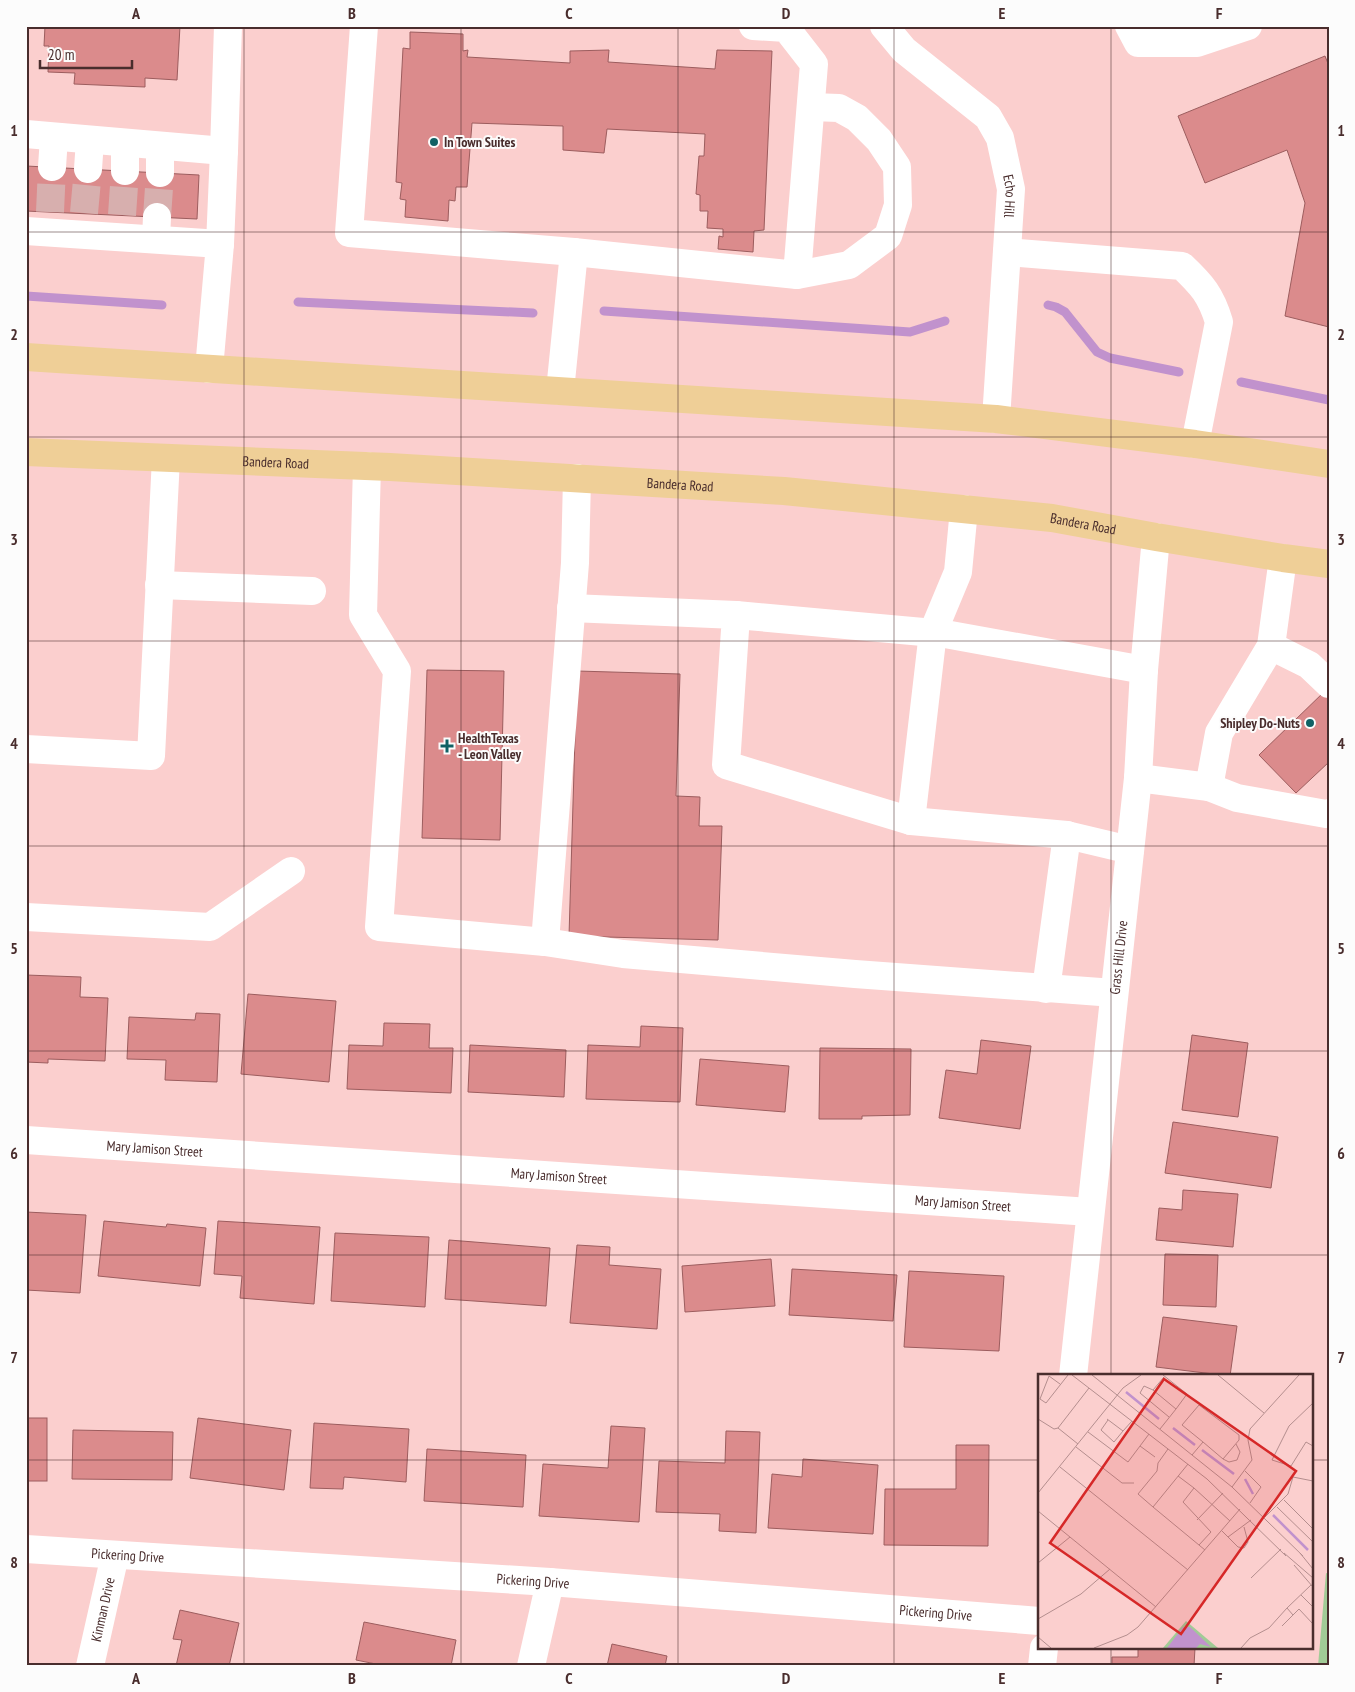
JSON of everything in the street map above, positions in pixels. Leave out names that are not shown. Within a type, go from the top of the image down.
[{"type":"main road","points":[[26,357],[996,419],[1195,444],[1329,464]]},
{"type":"main road","name":"Bandera Road","points":[[26,452],[367,466],[784,491],[1052,518],[1156,537],[1329,564]]},
{"type":"street","points":[[208,368],[220,244],[228,26]]},
{"type":"street","points":[[364,26],[349,233],[574,252],[797,275],[849,265],[888,236],[898,205],[897,167],[879,140],[857,118],[839,108],[811,107]]},
{"type":"street","points":[[753,26],[786,28],[814,64],[797,275]]},
{"type":"street","name":"Echo Hill","points":[[884,26],[904,50],[988,117],[1000,138],[1011,189],[996,419]]},
{"type":"street","points":[[1129,26],[1138,43],[1197,43],[1248,26]]},
{"type":"street","points":[[26,134],[125,144],[160,160],[224,151]]},
{"type":"street","points":[[52,167],[54,137]]},
{"type":"street","points":[[88,169],[90,140]]},
{"type":"street","points":[[125,144],[125,171]]},
{"type":"street","points":[[41,225],[84,224],[156,228],[220,244]]},
{"type":"street","points":[[560,391],[574,252]]},
{"type":"street","points":[[1007,252],[1182,266],[1200,283],[1213,303],[1219,322],[1195,444]]},
{"type":"street","points":[[26,749],[151,756],[166,458]]},
{"type":"street","points":[[367,466],[363,615],[397,671],[379,927],[545,942],[623,954],[1114,994]]},
{"type":"street","points":[[545,942],[575,563],[577,478]]},
{"type":"street","points":[[911,822],[933,632],[958,572],[964,509]]},
{"type":"street","name":"Grass Hill Drive","points":[[1072,1374],[1138,778],[1144,670],[1156,537]]},
{"type":"street","points":[[1209,787],[1219,733],[1271,646],[1283,558]]},
{"type":"street","points":[[159,585],[312,591]]},
{"type":"street","points":[[571,608],[736,615],[933,632],[1144,670]]},
{"type":"street","points":[[736,615],[726,765],[911,822],[1067,835],[1130,850]]},
{"type":"street","points":[[1271,646],[1309,665],[1329,684]]},
{"type":"street","points":[[1138,778],[1209,787],[1237,798],[1329,813]]},
{"type":"street","points":[[1046,989],[1067,835]]},
{"type":"street","points":[[26,917],[210,927],[291,871]]},
{"type":"street","name":"Mary Jamison Street","points":[[26,1140],[1090,1212]]},
{"type":"street","name":"Pickering Drive","points":[[26,1549],[550,1582],[1038,1621]]},
{"type":"street","name":"Kinman Drive","points":[[90,1666],[115,1555]]},
{"type":"street","points":[[531,1666],[550,1582]]},
{"type":"street","points":[[1042,1666],[1044,1650]]},
{"type":"green space","points":[[1326,1573],[1329,1574],[1329,1666],[1318,1666]]},
{"type":"building","points":[[45,26],[180,26],[177,80],[145,78],[145,87],[74,84],[75,73],[48,72],[49,46],[44,46]]},
{"type":"building","name":"In Town Suites","points":[[410,32],[463,34],[463,51],[468,50],[467,57],[570,63],[570,51],[609,50],[608,62],[715,69],[717,50],[772,51],[764,230],[754,231],[753,252],[718,249],[719,236],[723,237],[723,229],[707,228],[708,211],[700,211],[700,195],[696,194],[699,156],[704,156],[705,134],[607,129],[604,153],[563,150],[563,126],[472,123],[467,187],[456,187],[455,201],[449,200],[448,221],[405,217],[406,200],[400,199],[402,183],[396,182],[403,48],[410,49]]},
{"type":"building","points":[[1325,56],[1329,66],[1329,327],[1285,316],[1305,203],[1287,150],[1205,183],[1178,116]]},
{"type":"building","points":[[26,166],[199,175],[197,219],[26,211]]},
{"type":"building","points":[[427,670],[504,671],[500,840],[422,838]]},
{"type":"building","points":[[577,671],[680,674],[676,796],[700,797],[699,826],[722,826],[718,940],[569,936]]},
{"type":"building","name":"Shipley Do-Nuts","points":[[1326,690],[1329,692],[1329,762],[1296,793],[1259,755]]},
{"type":"building","points":[[26,975],[81,977],[80,997],[108,998],[105,1061],[48,1059],[48,1063],[26,1062]]},
{"type":"building","points":[[248,994],[336,1001],[329,1082],[241,1074]]},
{"type":"building","points":[[196,1013],[220,1014],[217,1082],[165,1080],[166,1060],[127,1059],[129,1017],[195,1020]]},
{"type":"building","points":[[384,1023],[430,1024],[429,1048],[453,1048],[451,1093],[347,1089],[349,1045],[383,1046]]},
{"type":"building","points":[[641,1026],[683,1028],[680,1102],[586,1099],[588,1045],[640,1047]]},
{"type":"building","points":[[1192,1035],[1248,1043],[1238,1117],[1182,1110]]},
{"type":"building","points":[[981,1040],[1031,1046],[1020,1129],[939,1118],[946,1070],[977,1074]]},
{"type":"building","points":[[470,1045],[566,1050],[564,1097],[468,1092]]},
{"type":"building","points":[[820,1048],[911,1049],[910,1115],[862,1116],[862,1119],[819,1119]]},
{"type":"building","points":[[700,1059],[789,1066],[785,1112],[696,1105]]},
{"type":"building","points":[[1173,1122],[1278,1137],[1271,1188],[1165,1173]]},
{"type":"building","points":[[1183,1190],[1238,1194],[1233,1247],[1156,1240],[1159,1208],[1182,1210]]},
{"type":"building","points":[[26,1212],[86,1215],[80,1293],[26,1290]]},
{"type":"building","points":[[104,1221],[166,1227],[167,1224],[206,1228],[200,1286],[98,1276]]},
{"type":"building","points":[[218,1221],[320,1227],[314,1304],[240,1298],[242,1276],[214,1274]]},
{"type":"building","points":[[335,1233],[429,1237],[425,1307],[331,1301]]},
{"type":"building","points":[[449,1240],[550,1248],[546,1306],[445,1299]]},
{"type":"building","points":[[577,1245],[610,1247],[609,1265],[661,1269],[657,1329],[570,1323]]},
{"type":"building","points":[[1165,1254],[1218,1255],[1216,1307],[1163,1305]]},
{"type":"building","points":[[771,1259],[775,1306],[685,1312],[682,1266]]},
{"type":"building","points":[[792,1269],[897,1275],[893,1321],[789,1315]]},
{"type":"building","points":[[909,1271],[1004,1276],[999,1351],[904,1347]]},
{"type":"building","points":[[1163,1317],[1237,1326],[1230,1374],[1214,1374],[1156,1367]]},
{"type":"building","points":[[26,1418],[47,1418],[47,1481],[26,1481]]},
{"type":"building","points":[[198,1418],[291,1430],[284,1490],[190,1478]]},
{"type":"building","points":[[314,1423],[409,1429],[406,1482],[344,1477],[343,1489],[310,1488]]},
{"type":"building","points":[[611,1426],[645,1428],[639,1522],[539,1516],[543,1464],[608,1468]]},
{"type":"building","points":[[73,1430],[173,1432],[172,1480],[72,1479]]},
{"type":"building","points":[[726,1431],[760,1432],[756,1533],[719,1531],[720,1514],[656,1512],[659,1461],[725,1463]]},
{"type":"building","points":[[956,1445],[989,1445],[988,1546],[884,1545],[885,1489],[956,1489]]},
{"type":"building","points":[[427,1449],[526,1455],[523,1507],[424,1501]]},
{"type":"building","points":[[803,1459],[878,1465],[873,1534],[768,1528],[772,1474],[802,1477]]},
{"type":"building","points":[[180,1610],[239,1623],[229,1666],[176,1666],[182,1640],[173,1639]]},
{"type":"building","points":[[364,1622],[456,1640],[451,1666],[386,1666],[356,1660]]},
{"type":"building","points":[[612,1644],[667,1656],[665,1666],[607,1666]]},
{"type":"building","points":[[1138,1650],[1195,1650],[1194,1666],[1112,1666],[1112,1657],[1138,1657]]},
{"type":"waterway","points":[[26,296],[162,305]]},
{"type":"waterway","points":[[298,302],[533,313]]},
{"type":"waterway","points":[[1048,305],[1065,312],[1097,352],[1110,358],[1179,372]]},
{"type":"waterway","points":[[604,311],[910,332],[945,321]]},
{"type":"waterway","points":[[1241,382],[1329,400]]},
{"type":"tunnel","points":[[50,212],[52,167]]},
{"type":"tunnel","points":[[84,213],[88,169]]},
{"type":"tunnel","points":[[122,215],[125,171]]},
{"type":"tunnel","points":[[157,217],[160,173]]},
{"type":"place","name":"In Town Suites","points":[[434,142]]},
{"type":"place","name":"Shipley Do-Nuts","points":[[1310,723]]},
{"type":"place","name":"HealthTexas - Leon Valley","points":[[447,746]]}]
